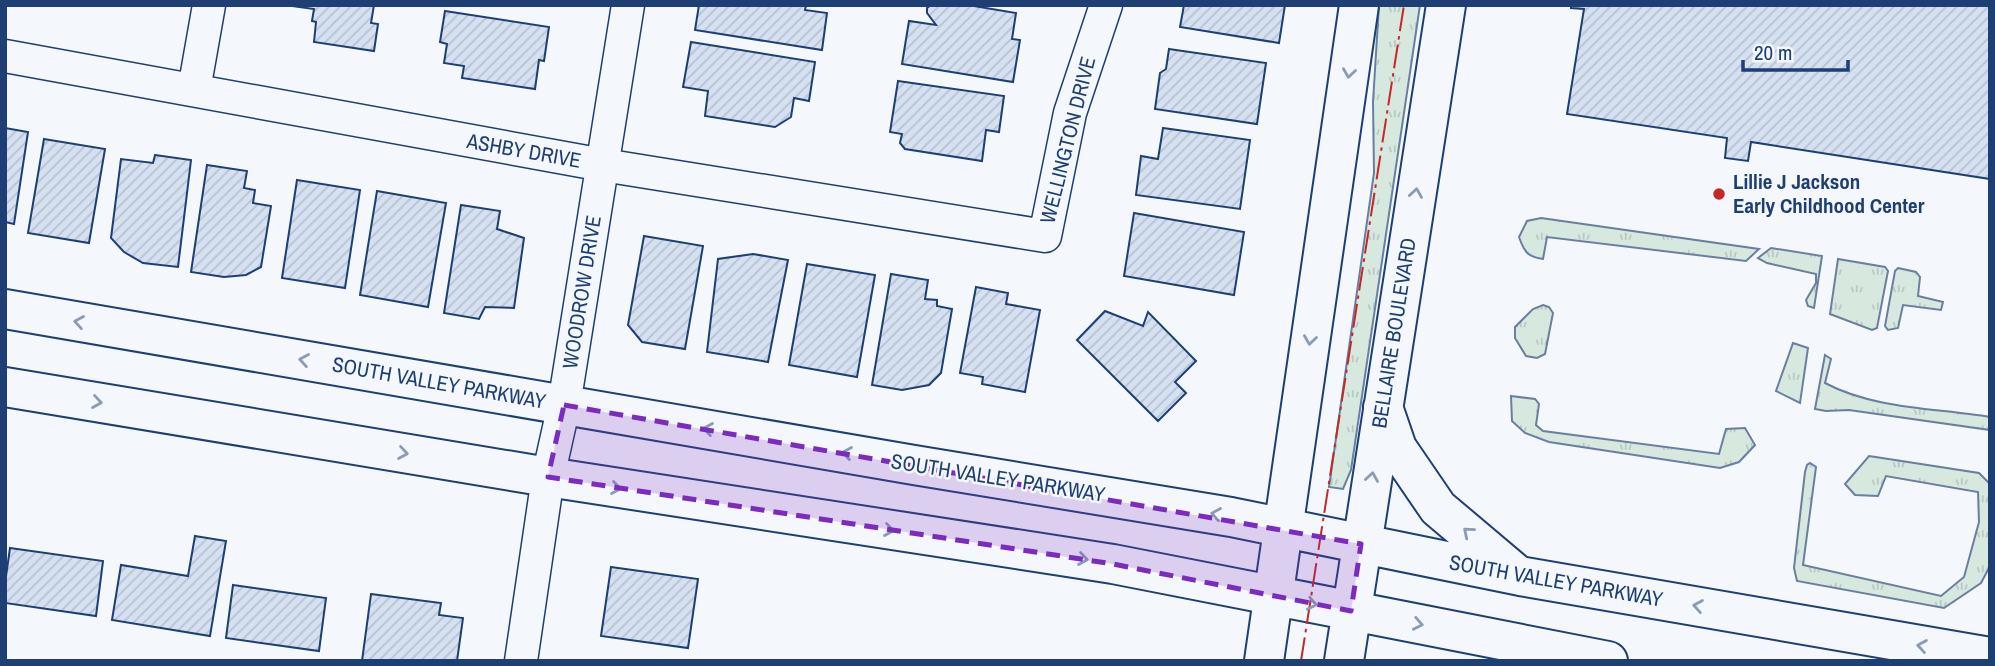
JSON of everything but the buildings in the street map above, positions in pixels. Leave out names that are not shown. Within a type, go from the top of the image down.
[{"type":"main road","points":[[1264,661],[1359,5]]},
{"type":"main road","name":"BELLAIRE BOULEVARD","points":[[1344,661],[1446,5]]},
{"type":"main road","name":"SOUTH VALLEY PARKWAY","points":[[5,309],[1231,517],[1520,576],[1990,657]]},
{"type":"main road","points":[[5,387],[548,477],[1113,564],[1608,661]]},
{"type":"main road","points":[[1382,405],[1397,448],[1438,508],[1520,576]]},
{"type":"main road","points":[[1445,661],[1485,638]]},
{"type":"street","points":[[194,90],[209,5]]},
{"type":"street","name":"WOODROW DRIVE","points":[[521,661],[548,477],[564,405],[628,5]]},
{"type":"street","name":"WELLINGTON DRIVE","points":[[1045,236],[1070,113],[1106,5]]},
{"type":"street","name":"ASHBY DRIVE","points":[[5,56],[603,165],[1045,236]]},
{"type":"highlighted area","points":[[564,405],[603,411],[1361,544],[1351,611],[1113,564],[548,477]]},
{"type":"green space","points":[[1379,5],[1420,5],[1351,470],[1343,489],[1329,487],[1374,173],[1373,102]]},
{"type":"green space","points":[[1541,218],[1759,249],[1746,261],[1547,237],[1543,259],[1533,257],[1527,252],[1519,237],[1527,221]]},
{"type":"green space","points":[[1771,248],[1822,256],[1814,308],[1808,306],[1806,300],[1816,283],[1816,274],[1767,263],[1758,258]]},
{"type":"green space","points":[[1838,259],[1885,267],[1888,271],[1877,328],[1872,330],[1830,314]]},
{"type":"green space","points":[[1898,268],[1916,272],[1920,277],[1918,296],[1943,302],[1941,310],[1903,305],[1898,328],[1888,330],[1885,326],[1895,271]]},
{"type":"green space","points":[[1543,305],[1549,307],[1553,313],[1545,354],[1537,358],[1526,356],[1515,338],[1515,327],[1533,309]]},
{"type":"green space","points":[[1793,343],[1808,348],[1800,403],[1776,391]]},
{"type":"green space","points":[[1825,355],[1831,359],[1825,383],[1844,392],[1884,403],[1990,417],[1990,430],[1849,410],[1815,409]]},
{"type":"green space","points":[[1511,396],[1535,399],[1539,404],[1536,425],[1543,431],[1719,454],[1726,429],[1745,428],[1755,445],[1739,462],[1720,468],[1549,442],[1525,433],[1512,421]]},
{"type":"green space","points":[[1869,456],[1979,473],[1990,484],[1990,566],[1981,583],[1944,608],[1797,581],[1794,568],[1805,472],[1810,463],[1816,467],[1803,565],[1941,596],[1964,577],[1979,522],[1978,492],[1886,476],[1878,496],[1855,495],[1845,484]]},
{"type":"power","points":[[1301,661],[1404,5]]},
{"type":"place","name":"Lillie J Jackson Early Childhood Center","points":[[1719,194]]}]
